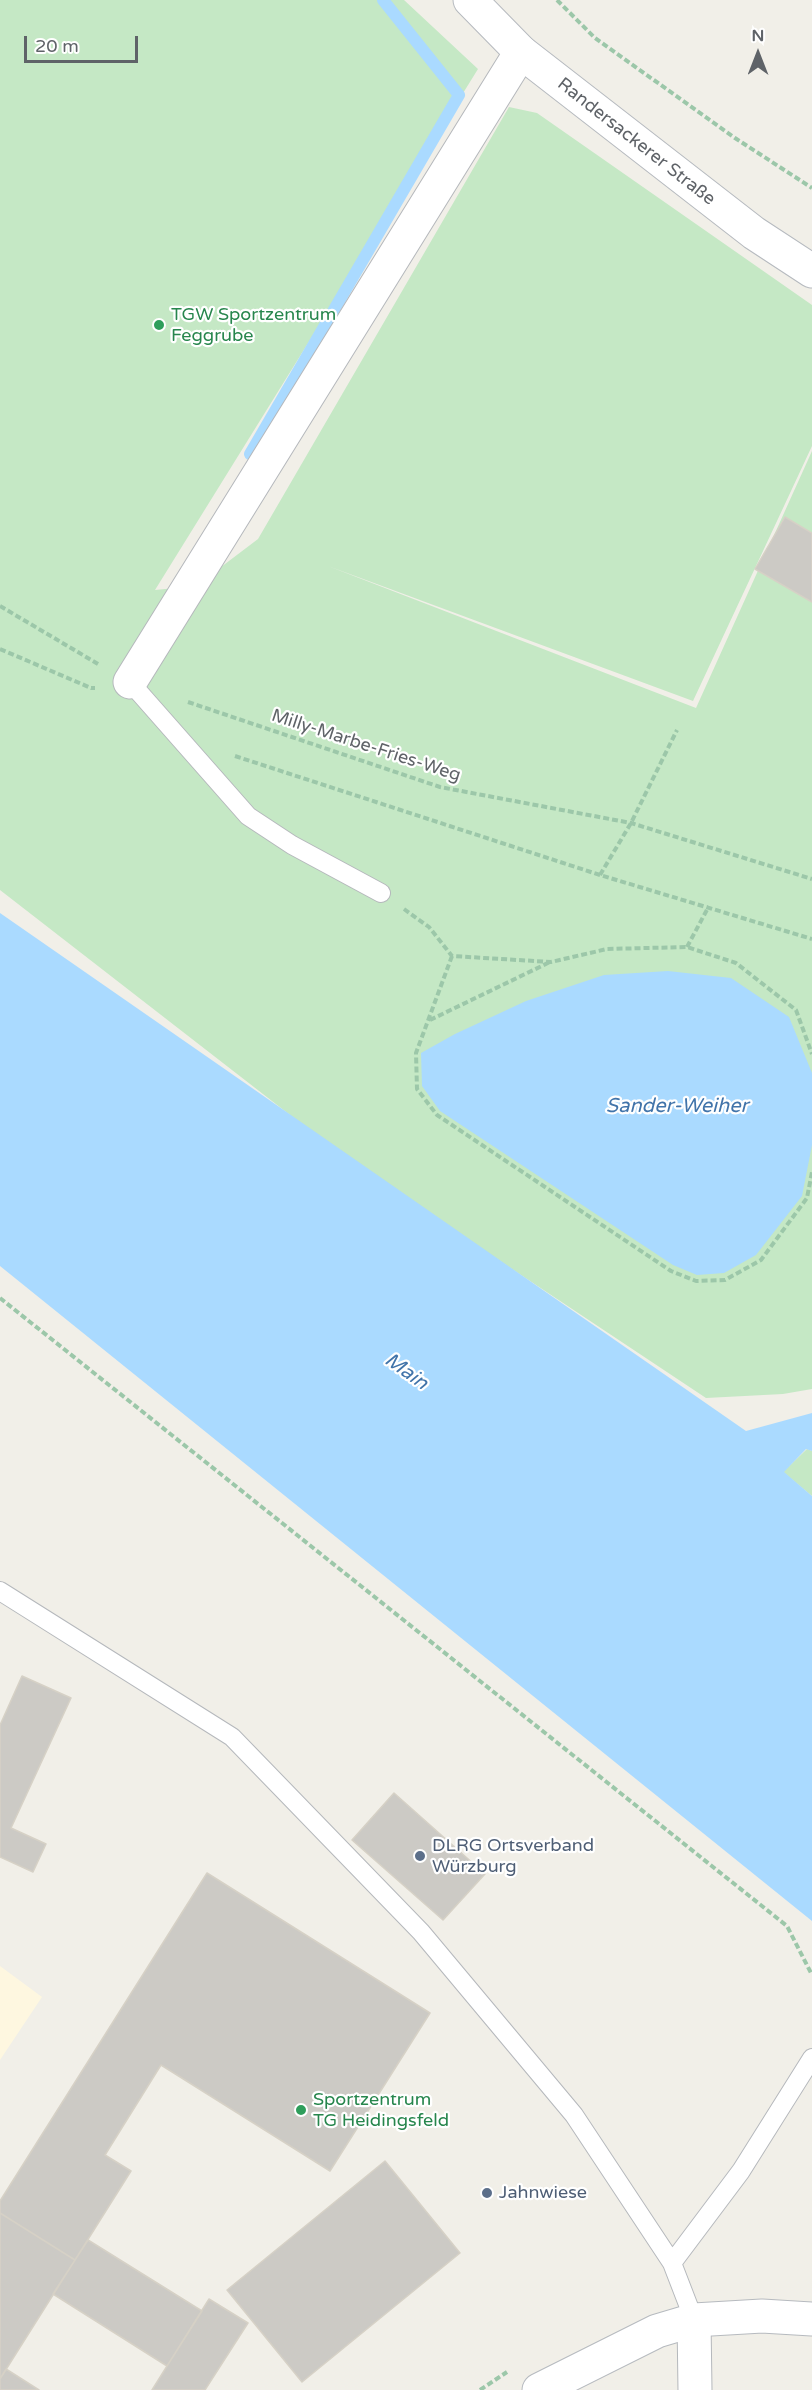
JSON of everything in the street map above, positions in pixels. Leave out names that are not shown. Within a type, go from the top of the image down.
[{"type":"street","name":"Randersackerer Straße","points":[[470,0],[521,52],[754,234],[812,271]]},
{"type":"street","points":[[130,682],[521,52]]},
{"type":"street","points":[[539,2390],[657,2331],[694,2319],[762,2316],[812,2319]]},
{"type":"street","points":[[694,2319],[695,2390]]},
{"type":"lane","points":[[130,682],[248,816],[292,845],[381,893]]},
{"type":"lane","points":[[0,1591],[232,1737],[422,1932],[574,2115],[672,2263],[694,2319]]},
{"type":"lane","points":[[672,2263],[741,2171],[812,2058]]},
{"type":"path","points":[[557,0],[596,38],[735,138],[812,188]]},
{"type":"path","points":[[0,606],[130,682]]},
{"type":"path","points":[[0,649],[92,688],[130,682]]},
{"type":"path","name":"Milly-Marbe-Fries-Weg","points":[[186,701],[440,787],[631,823],[812,879]]},
{"type":"path","points":[[600,875],[631,823],[677,730]]},
{"type":"path","points":[[233,756],[600,875],[709,906],[812,939]]},
{"type":"path","points":[[381,893],[429,927],[452,956],[551,962]]},
{"type":"path","points":[[687,947],[709,906]]},
{"type":"path","points":[[429,1020],[551,962],[607,949],[687,947],[736,963],[796,1010],[812,1054]]},
{"type":"path","points":[[452,956],[416,1053],[417,1089],[437,1115],[671,1271],[696,1281],[725,1280],[761,1260],[807,1198],[812,1172]]},
{"type":"path","points":[[0,1298],[788,1926],[812,1975]]},
{"type":"shaded area","points":[[0,1966],[42,1997],[0,2060]]},
{"type":"green space","points":[[0,0],[404,0],[478,69],[155,590],[196,586],[258,539],[509,107],[537,113],[812,305],[812,446],[693,701],[328,566],[696,708],[812,451],[812,1389],[783,1394],[706,1398],[348,1160],[0,890]]},
{"type":"green space","points":[[807,1449],[812,1451],[812,1496],[783,1472]]},
{"type":"water","name":"Main","points":[[0,913],[746,1431],[812,1413],[812,1451],[806,1449],[784,1472],[812,1496],[812,1921],[0,1266]]},
{"type":"water","name":"Sander-Weiher","points":[[668,971],[731,978],[789,1017],[812,1073],[812,1145],[802,1196],[756,1255],[724,1273],[697,1275],[673,1265],[440,1111],[422,1086],[421,1053],[455,1034],[526,1001],[604,975]]},
{"type":"building","points":[[785,517],[812,533],[812,602],[755,569]]},
{"type":"building","points":[[22,1676],[71,1698],[11,1828],[46,1844],[33,1872],[0,1857],[0,1725]]},
{"type":"building","points":[[394,1793],[485,1874],[443,1920],[352,1840]]},
{"type":"building","name":"Sportzentrum TG Heidingsfeld","points":[[207,1873],[430,2013],[330,2171],[161,2065],[105,2155],[131,2171],[75,2260],[0,2213],[0,2201]]},
{"type":"building","points":[[385,2161],[460,2253],[302,2382],[227,2290]]},
{"type":"building","points":[[0,2213],[75,2260],[0,2379]]},
{"type":"building","points":[[88,2240],[202,2311],[167,2366],[53,2294]]},
{"type":"building","points":[[209,2299],[248,2323],[205,2390],[152,2390]]},
{"type":"building","points":[[6,2369],[39,2390],[0,2390],[0,2379]]},
{"type":"waterway","points":[[250,454],[459,95],[383,0]]},
{"type":"place","name":"TGW Sportzentrum Feggrube","points":[[159,325]]},
{"type":"place","name":"DLRG Ortsverband Würzburg","points":[[420,1856]]},
{"type":"place","name":"Sportzentrum TG Heidingsfeld","points":[[301,2110]]},
{"type":"place","name":"Jahnwiese","points":[[487,2193]]}]
